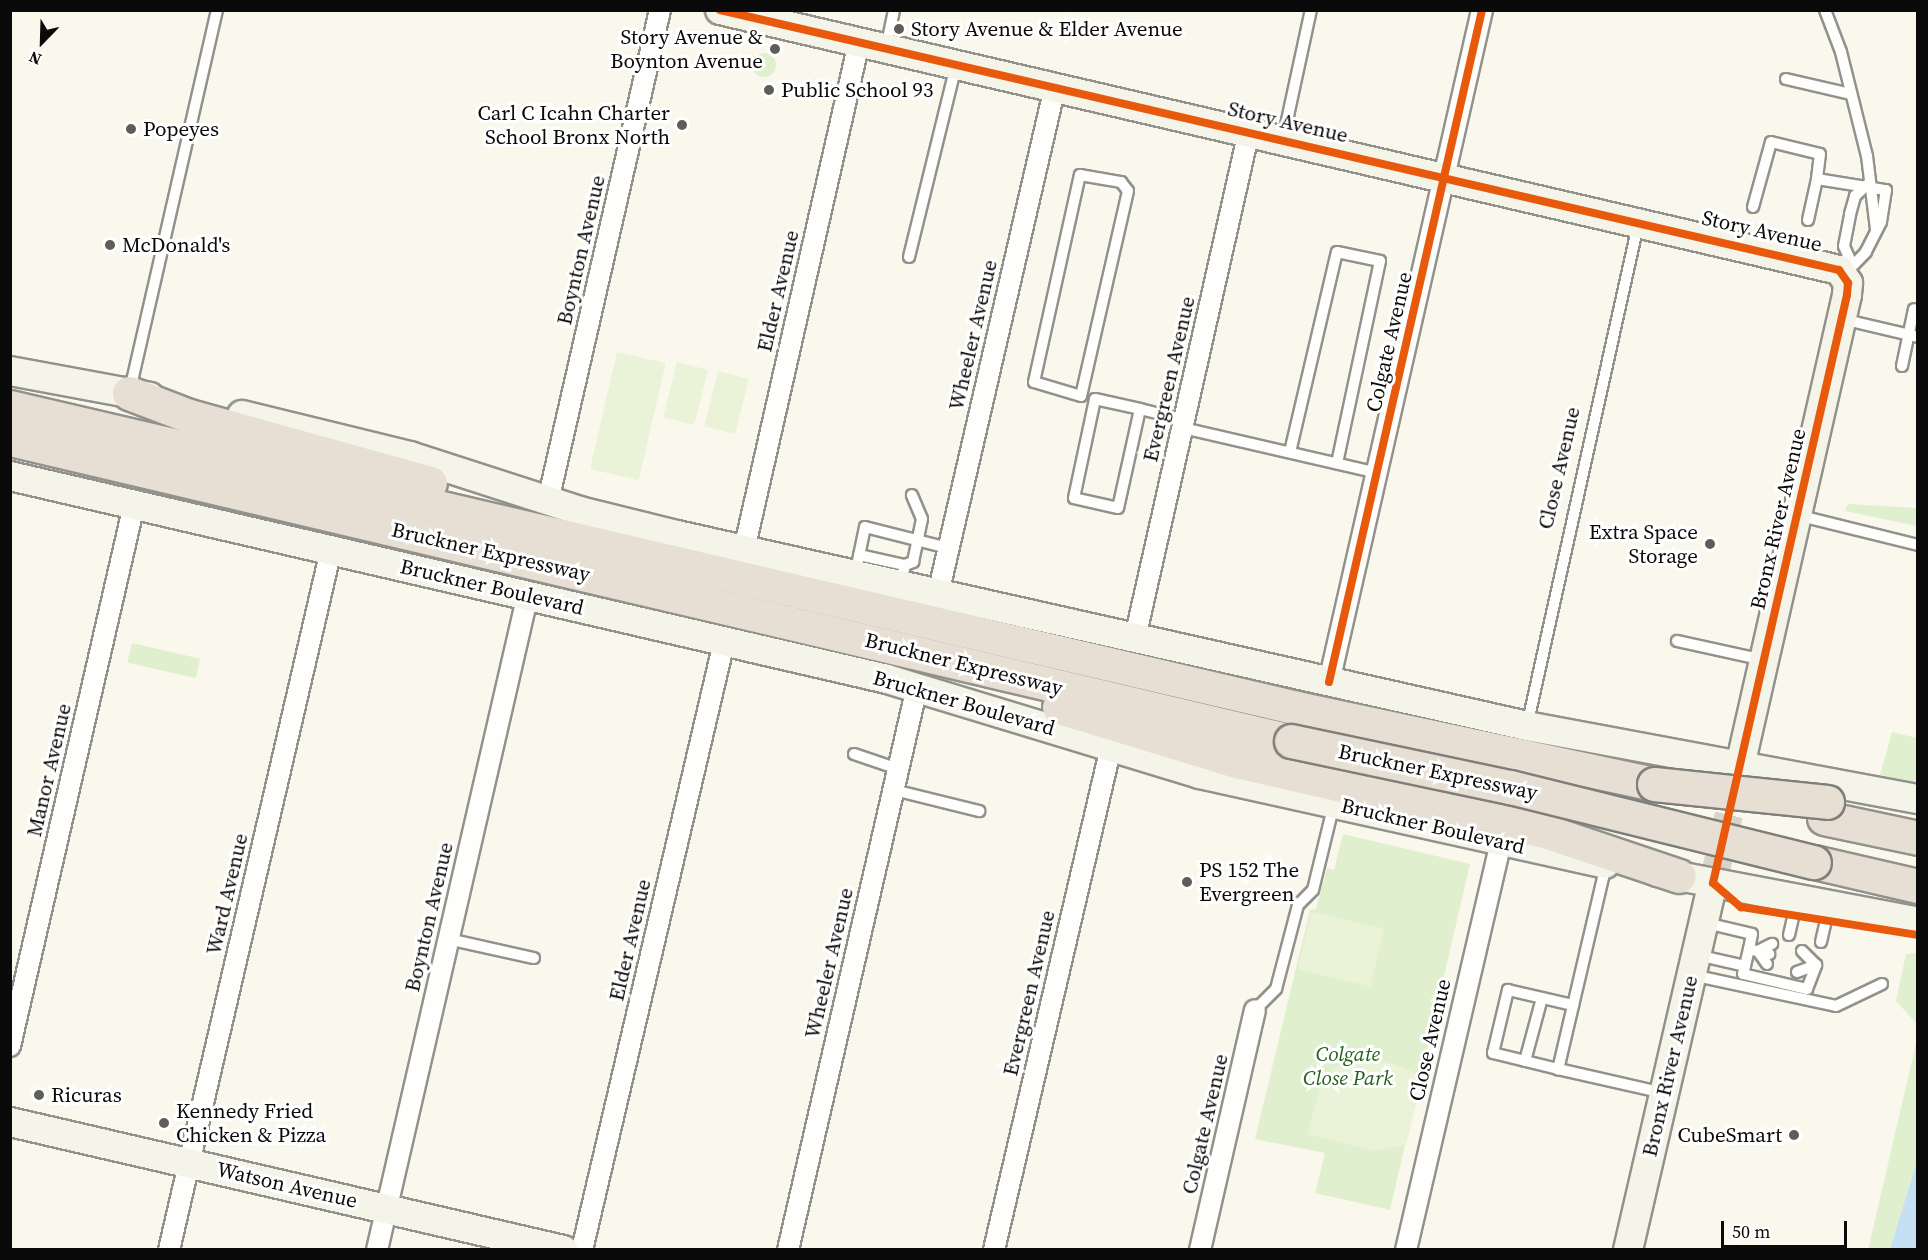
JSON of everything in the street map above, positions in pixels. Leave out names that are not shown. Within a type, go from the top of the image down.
[{"type":"highway","points":[[129,393],[189,416],[447,488],[562,537]]},
{"type":"highway","name":"Bruckner Expressway","points":[[10,407],[1297,708],[1654,784],[1826,810]]},
{"type":"highway","name":"Bruckner Expressway","points":[[10,440],[269,502],[661,590],[1011,677],[1291,741],[1520,789],[1917,886]]},
{"type":"highway","points":[[10,463],[214,507],[269,502]]},
{"type":"highway","points":[[1011,677],[1063,710],[1201,752],[1515,823],[1679,876]]},
{"type":"highway","points":[[1826,810],[1917,821]]},
{"type":"highway","points":[[1826,810],[1917,838]]},
{"type":"main road","name":"Story Avenue","points":[[720,10],[1848,269]]},
{"type":"main road","name":"Bronx River Avenue","points":[[1739,769],[1841,319],[1848,269]]},
{"type":"main road","points":[[10,371],[129,393],[410,456],[548,501],[744,550],[866,561],[898,568],[938,594],[1329,682],[1527,726],[1739,769],[1917,799]]},
{"type":"main road","name":"Bruckner Boulevard","points":[[10,476],[528,594],[917,687],[1111,747],[1334,804],[1606,864],[1917,922]]},
{"type":"main road","name":"Bronx River Avenue","points":[[1628,1250],[1713,883]]},
{"type":"main road","name":"Watson Avenue","points":[[10,1122],[563,1250]]},
{"type":"street","name":"Boynton Avenue","points":[[548,501],[660,10]]},
{"type":"street","name":"Colgate Avenue","points":[[1329,682],[1482,10]]},
{"type":"street","name":"Elder Avenue","points":[[744,550],[872,45]]},
{"type":"street","name":"Wheeler Avenue","points":[[938,594],[1055,87]]},
{"type":"street","name":"Evergreen Avenue","points":[[1135,638],[1250,131]]},
{"type":"street","name":"Manor Avenue","points":[[10,1046],[134,505]]},
{"type":"street","name":"Ward Avenue","points":[[170,1250],[331,550]]},
{"type":"street","name":"Boynton Avenue","points":[[376,1250],[528,594]]},
{"type":"street","name":"Elder Avenue","points":[[582,1250],[724,642]]},
{"type":"street","name":"Wheeler Avenue","points":[[788,1250],[917,687]]},
{"type":"street","name":"Evergreen Avenue","points":[[994,1250],[1111,747]]},
{"type":"street","name":"Close Avenue","points":[[1406,1250],[1501,842]]},
{"type":"street","name":"Colgate Avenue","points":[[1200,1250],[1256,1010]]},
{"type":"lane","points":[[129,393],[217,10]]},
{"type":"lane","points":[[872,45],[894,10]]},
{"type":"lane","points":[[1282,139],[1311,10]]},
{"type":"lane","points":[[1825,10],[1867,156],[1867,185],[1855,196],[1844,246],[1848,269]]},
{"type":"lane","points":[[909,257],[956,64]]},
{"type":"lane","points":[[1786,79],[1851,94]]},
{"type":"lane","points":[[1753,207],[1771,142],[1820,154],[1808,220]]},
{"type":"lane","points":[[1081,396],[1128,192],[1120,182],[1084,174],[1034,382],[1081,396],[1140,409],[1290,452],[1378,472]]},
{"type":"lane","points":[[1817,179],[1867,185],[1886,190],[1876,229],[1866,252],[1848,269]]},
{"type":"lane","name":"Close Avenue","points":[[1527,726],[1639,220]]},
{"type":"lane","points":[[1290,452],[1336,252],[1380,261],[1337,463]]},
{"type":"lane","points":[[1902,366],[1913,336],[1914,309]]},
{"type":"lane","points":[[1841,319],[1913,336]]},
{"type":"lane","points":[[1095,399],[1074,498],[1118,508],[1140,409]]},
{"type":"lane","points":[[898,568],[913,562],[919,541],[922,519],[912,495]]},
{"type":"lane","points":[[1797,515],[1917,545]]},
{"type":"lane","points":[[866,561],[865,527],[881,536],[948,548]]},
{"type":"lane","points":[[1677,641],[1764,660]]},
{"type":"lane","points":[[854,754],[898,769]]},
{"type":"lane","points":[[894,790],[979,811]]},
{"type":"lane","points":[[1256,1010],[1276,989],[1298,905],[1313,890],[1334,804]]},
{"type":"lane","points":[[1558,1069],[1606,864]]},
{"type":"lane","points":[[1789,935],[1797,900]]},
{"type":"lane","points":[[1821,942],[1829,907]]},
{"type":"lane","points":[[1694,965],[1744,966],[1763,952],[1752,934],[1703,922]]},
{"type":"lane","points":[[448,939],[534,958]]},
{"type":"lane","points":[[1816,965],[1799,961],[1816,965]]},
{"type":"lane","points":[[1694,965],[1836,1006],[1882,984]]},
{"type":"lane","points":[[1744,966],[1743,974],[1807,989],[1816,965]]},
{"type":"lane","points":[[1573,1005],[1508,990],[1493,1053],[1664,1094]]},
{"type":"lane","points":[[1525,1061],[1542,998]]},
{"type":"green space","points":[[764,53],[769,54],[775,60],[775,70],[769,76],[764,77],[759,76],[753,70],[752,65],[753,60],[759,54]]},
{"type":"green space","points":[[617,352],[666,363],[639,480],[590,469]]},
{"type":"green space","points":[[677,362],[708,370],[694,425],[663,417]]},
{"type":"green space","points":[[718,371],[749,379],[735,434],[704,426]]},
{"type":"green space","points":[[1848,504],[1917,508],[1917,526],[1845,511]]},
{"type":"green space","points":[[132,643],[200,659],[196,678],[128,662]]},
{"type":"green space","points":[[1892,732],[1917,738],[1917,784],[1880,775]]},
{"type":"green space","name":"Colgate Close Park","points":[[1343,834],[1470,864],[1390,1210],[1315,1193],[1325,1153],[1255,1139],[1310,910],[1316,909],[1327,868],[1334,870]]},
{"type":"green space","points":[[1311,912],[1384,929],[1371,986],[1298,969]]},
{"type":"green space","points":[[1918,953],[1917,1024],[1896,1001],[1906,954]]},
{"type":"green space","points":[[1917,1039],[1917,1161],[1890,1249],[1868,1250]]},
{"type":"green space","points":[[1349,1059],[1393,1064],[1423,1076],[1406,1145],[1374,1151],[1307,1134],[1324,1076]]},
{"type":"water","points":[[1917,1161],[1917,1249],[1890,1249]]},
{"type":"tunnel","points":[[1713,883],[1739,771]]},
{"type":"cycle path","points":[[720,10],[1839,270],[1848,283],[1847,295],[1713,883],[1741,907],[1918,935]]},
{"type":"cycle path","points":[[1329,682],[1482,10]]},
{"type":"place","name":"Story Avenue & Elder Avenue","points":[[899,29]]},
{"type":"place","name":"Story Avenue & Boynton Avenue","points":[[775,49]]},
{"type":"place","name":"Public School 93","points":[[769,90]]},
{"type":"place","name":"Carl C Icahn Charter School Bronx North","points":[[682,125]]},
{"type":"place","name":"Popeyes","points":[[131,129]]},
{"type":"place","name":"McDonald's","points":[[110,245]]},
{"type":"place","name":"Extra Space Storage","points":[[1710,544]]},
{"type":"place","name":"PS 152 The Evergreen","points":[[1187,882]]},
{"type":"place","name":"Ricuras","points":[[39,1095]]},
{"type":"place","name":"Kennedy Fried Chicken & Pizza","points":[[164,1123]]},
{"type":"place","name":"CubeSmart","points":[[1794,1135]]}]
